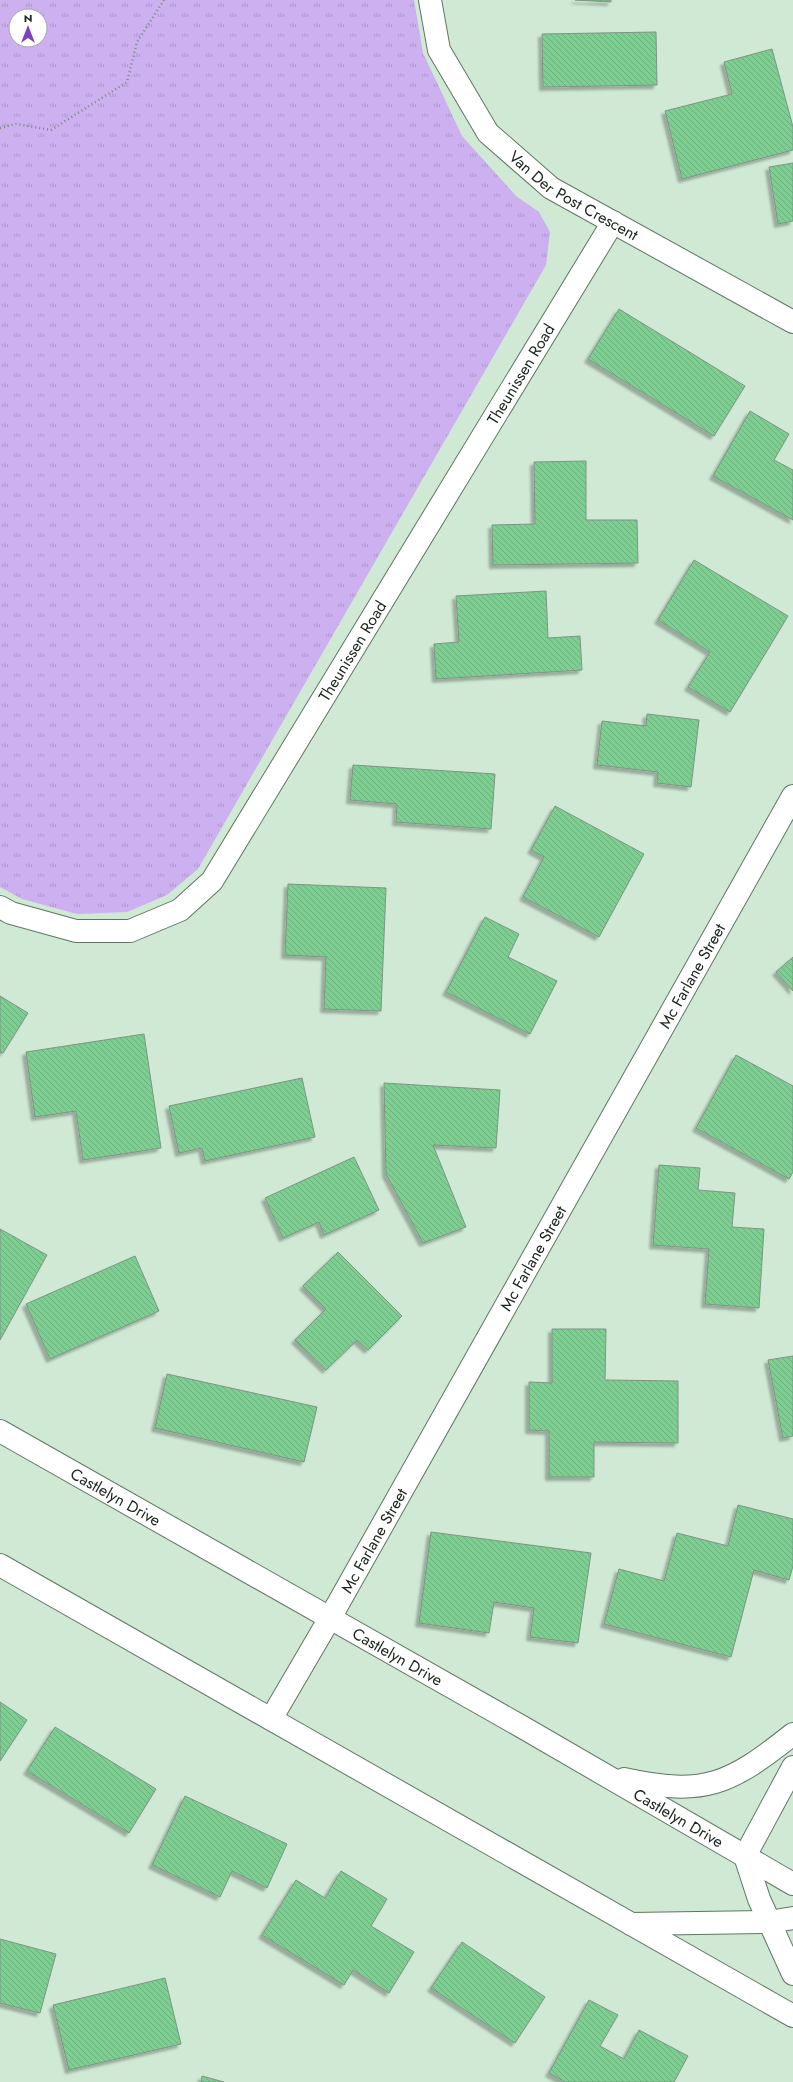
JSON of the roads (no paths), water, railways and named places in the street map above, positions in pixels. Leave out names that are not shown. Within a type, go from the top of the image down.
[{"type":"street","name":"Van Der Post Crescent","points":[[430,0],[439,50],[488,133],[551,188],[793,322]]},
{"type":"street","name":"Theunissen Road","points":[[0,907],[11,914],[76,931],[130,931],[180,910],[212,881],[613,222]]},
{"type":"street","name":"Mc Farlane Street","points":[[270,1719],[330,1618],[793,796]]},
{"type":"street","name":"Castlelyn Drive","points":[[0,1431],[605,1775],[793,1884]]},
{"type":"street","points":[[0,1565],[793,2016]]},
{"type":"street","points":[[605,1775],[648,1784],[680,1788],[706,1785],[730,1777],[757,1762],[793,1734]]},
{"type":"street","points":[[793,1767],[745,1856],[758,1899],[793,1974]]},
{"type":"street","points":[[631,1924],[769,1922],[793,1918]]}]
